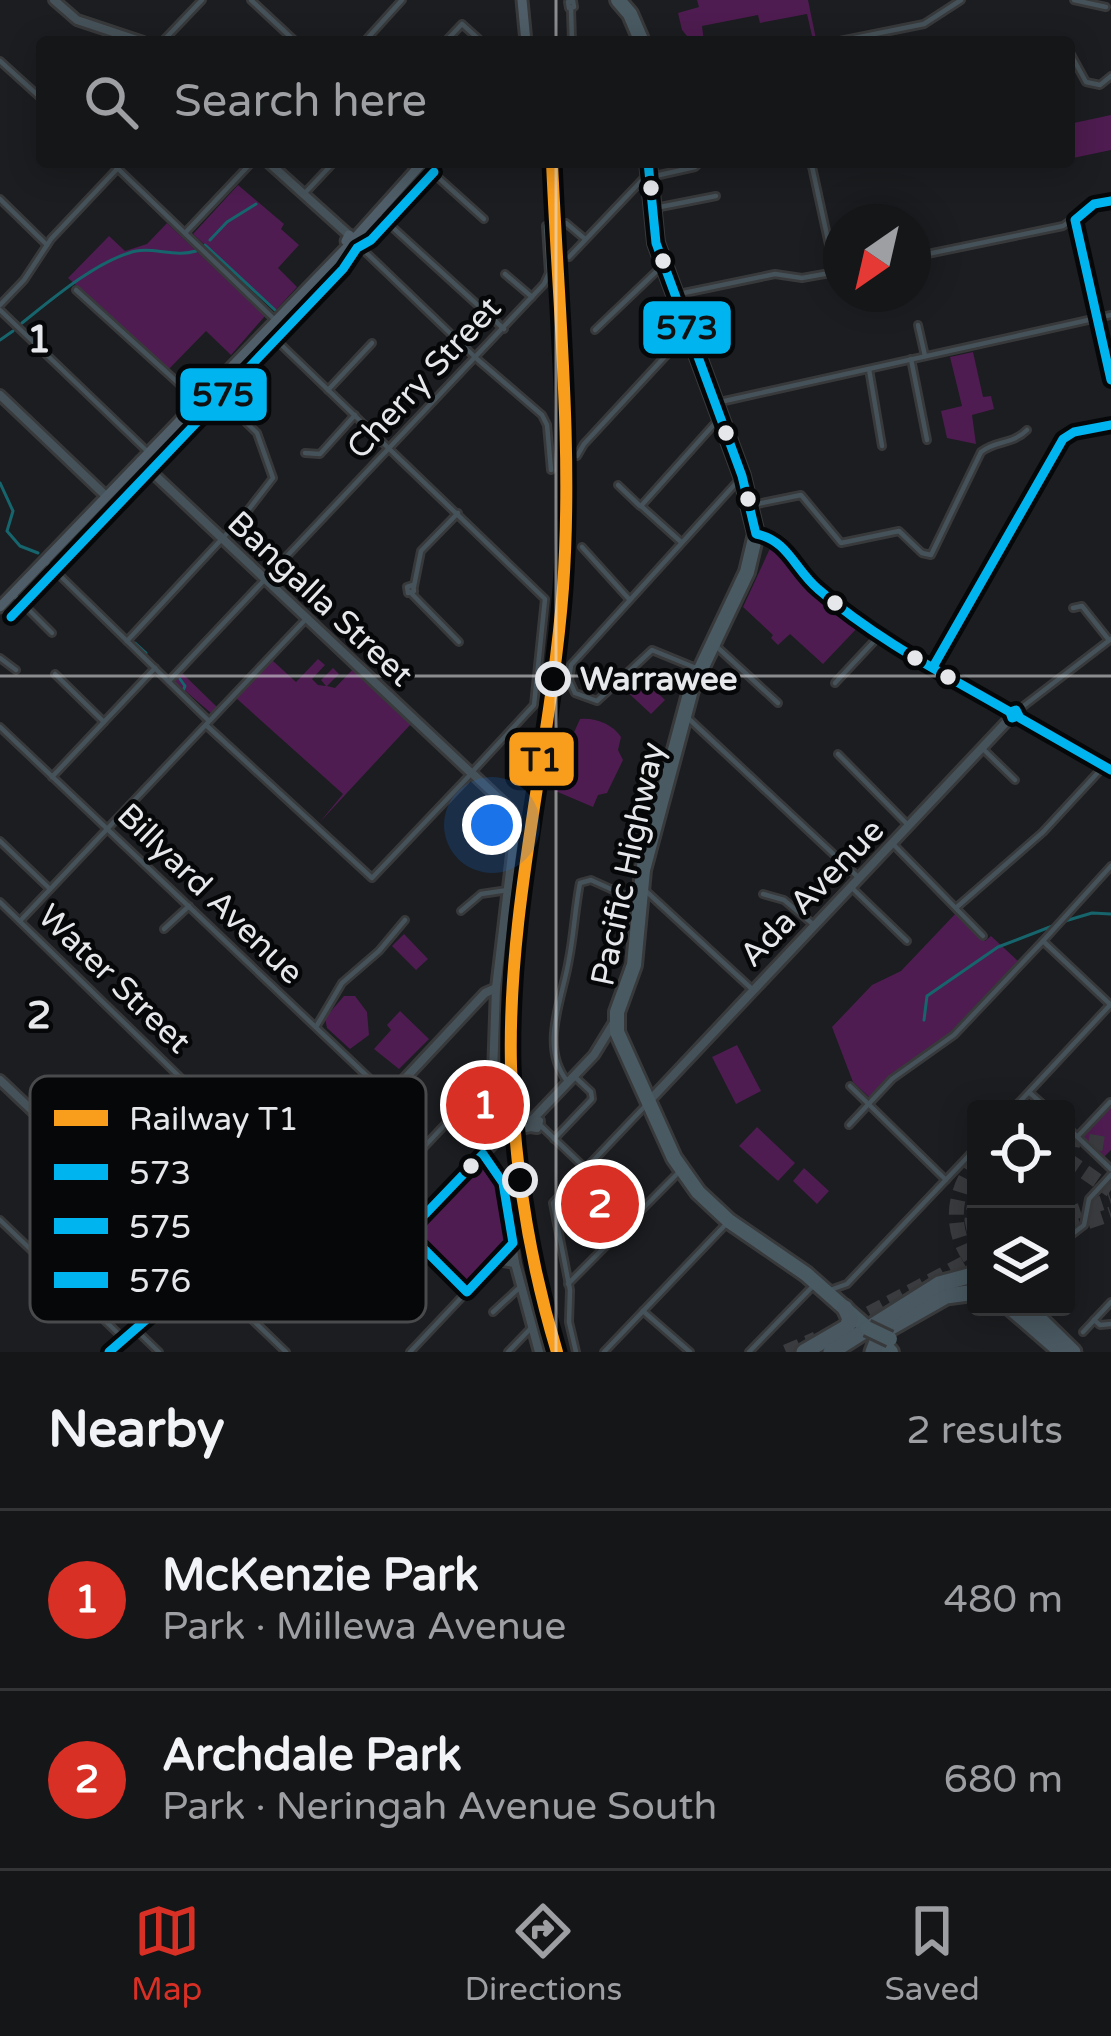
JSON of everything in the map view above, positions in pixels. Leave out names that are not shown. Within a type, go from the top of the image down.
[{"type":"highway","points":[[621,0],[642,36]]},
{"type":"highway","name":"Pacific Highway","points":[[622,1041],[622,1013],[638,966],[642,896],[688,719],[702,670],[758,564],[759,534],[757,504],[662,244],[651,171]]},
{"type":"highway","name":"Pacific Highway","points":[[651,171],[650,209],[662,266],[722,412],[759,534],[747,572],[702,670],[648,850],[634,965],[617,1012],[622,1041],[681,1170],[729,1222],[842,1295]]},
{"type":"highway","name":"Pacific Highway","points":[[650,1101],[678,1155],[710,1198],[842,1295],[876,1337],[902,1352]]},
{"type":"highway","points":[[831,1352],[967,1270]]},
{"type":"highway","points":[[847,1352],[946,1296],[967,1293]]},
{"type":"highway","points":[[804,1352],[850,1321],[842,1295]]},
{"type":"highway","points":[[1027,1316],[1062,1352]]},
{"type":"highway","points":[[1029,1316],[1072,1352]]},
{"type":"highway","points":[[1049,1316],[1083,1352]]},
{"type":"highway","points":[[837,1334],[876,1337]]},
{"type":"main road","points":[[522,0],[525,36]]},
{"type":"main road","points":[[5,598],[417,168]]},
{"type":"main road","points":[[759,534],[778,539],[815,586],[882,633],[1108,768]]},
{"type":"street","points":[[54,0],[77,20],[125,36]]},
{"type":"street","points":[[168,36],[202,0]]},
{"type":"street","points":[[251,0],[290,36]]},
{"type":"street","points":[[866,36],[925,24],[961,0]]},
{"type":"street","points":[[1073,0],[1106,7]]},
{"type":"street","points":[[369,36],[396,2]]},
{"type":"street","points":[[572,3],[572,36]]},
{"type":"street","points":[[450,36],[461,24],[475,36]]},
{"type":"street","points":[[0,61],[36,94]]},
{"type":"street","points":[[1075,62],[1086,82],[1100,85],[1111,76]]},
{"type":"street","points":[[185,233],[246,168]]},
{"type":"street","points":[[274,168],[476,359],[542,415],[551,470]]},
{"type":"street","points":[[303,195],[328,168]]},
{"type":"street","points":[[429,168],[484,219]]},
{"type":"street","points":[[569,256],[639,180],[651,171],[684,168]]},
{"type":"street","points":[[812,168],[823,211]]},
{"type":"street","points":[[144,456],[0,308],[47,244],[118,169],[274,319]]},
{"type":"street","points":[[656,208],[716,196]]},
{"type":"street","points":[[0,199],[47,244]]},
{"type":"street","points":[[931,252],[1063,226],[1094,205],[1111,201]]},
{"type":"street","points":[[376,212],[504,329]]},
{"type":"street","points":[[1076,220],[1111,380]]},
{"type":"street","name":"Cherry Street","points":[[169,681],[532,297],[548,277],[548,223],[562,222],[585,239]]},
{"type":"street","points":[[595,330],[662,266]]},
{"type":"street","points":[[505,274],[532,297]]},
{"type":"street","points":[[679,294],[775,274],[802,278],[823,274]]},
{"type":"street","points":[[76,290],[197,400]]},
{"type":"street","points":[[641,506],[722,412],[869,369],[1111,315]]},
{"type":"street","points":[[918,325],[925,356]]},
{"type":"street","points":[[44,560],[372,878],[534,705],[545,599],[265,329]]},
{"type":"street","points":[[577,456],[687,331]]},
{"type":"street","points":[[328,390],[372,343]]},
{"type":"street","points":[[910,359],[927,440]]},
{"type":"street","points":[[869,369],[882,446]]},
{"type":"street","points":[[127,641],[222,540],[274,475],[257,433],[210,387]]},
{"type":"street","points":[[0,395],[106,496]]},
{"type":"street","points":[[304,453],[320,454],[355,416]]},
{"type":"street","points":[[933,667],[1063,440],[1074,432],[1111,425]]},
{"type":"street","points":[[757,504],[801,495],[841,543],[899,530],[922,553],[931,555],[981,452],[1015,442],[1027,430]]},
{"type":"street","name":"Bangalla Street","points":[[144,456],[222,540],[511,810],[516,821],[508,890]]},
{"type":"street","points":[[702,670],[652,650],[605,698],[595,701],[570,687],[572,665],[742,476]]},
{"type":"street","points":[[618,485],[681,542]]},
{"type":"street","points":[[458,513],[422,551],[408,589],[459,643]]},
{"type":"street","points":[[582,547],[629,599]]},
{"type":"street","points":[[5,598],[52,633]]},
{"type":"street","points":[[1014,714],[1110,639],[1083,607],[1073,608]]},
{"type":"street","points":[[20,921],[306,620]]},
{"type":"street","points":[[835,682],[882,633]]},
{"type":"street","points":[[717,647],[778,703]]},
{"type":"street","points":[[0,658],[16,670]]},
{"type":"street","points":[[52,777],[155,668]]},
{"type":"street","points":[[55,674],[104,722]]},
{"type":"street","name":"Ada Avenue","points":[[650,1101],[1014,714]]},
{"type":"street","points":[[688,719],[859,878]]},
{"type":"street","name":"Billyard Avenue","points":[[0,727],[367,1076]]},
{"type":"street","points":[[982,748],[1015,780]]},
{"type":"street","points":[[838,754],[909,826]]},
{"type":"street","points":[[957,907],[1108,768]]},
{"type":"street","points":[[0,841],[50,890]]},
{"type":"street","points":[[892,844],[983,936]]},
{"type":"street","points":[[849,1124],[892,1079],[953,1035],[1111,866]]},
{"type":"street","points":[[551,1137],[593,1097],[560,1072],[554,1027],[580,883],[591,880],[642,896],[753,990]]},
{"type":"street","points":[[850,886],[907,941]]},
{"type":"street","points":[[460,911],[481,894],[508,890],[496,988],[493,1074],[503,1133]]},
{"type":"street","points":[[763,894],[788,902],[814,925]]},
{"type":"street","name":"Water Street","points":[[0,902],[178,1076]]},
{"type":"street","points":[[164,929],[188,906]]},
{"type":"street","points":[[316,1027],[342,983],[405,920]]},
{"type":"street","points":[[1021,1100],[1111,1005],[1043,941]]},
{"type":"street","points":[[407,1076],[485,993],[496,988]]},
{"type":"street","points":[[426,1213],[503,1133],[534,1123],[609,1036],[617,1012]]},
{"type":"street","points":[[594,1055],[622,1041]]},
{"type":"street","points":[[426,1145],[493,1074]]},
{"type":"street","points":[[850,1086],[946,1180]]},
{"type":"street","points":[[2,1087],[30,1113]]},
{"type":"street","points":[[1029,1092],[1038,1100]]},
{"type":"street","points":[[577,1352],[554,1201],[650,1101]]},
{"type":"street","points":[[1078,1136],[1111,1102]]},
{"type":"street","points":[[534,1123],[585,1168]]},
{"type":"street","points":[[1075,1134],[1111,1172],[1089,1198],[1084,1225],[1075,1232]]},
{"type":"street","points":[[483,1154],[503,1183],[514,1263],[539,1352]]},
{"type":"street","points":[[842,1295],[967,1158]]},
{"type":"street","points":[[568,1284],[681,1170]]},
{"type":"street","points":[[0,1220],[30,1249]]},
{"type":"street","points":[[604,1352],[729,1222]]},
{"type":"street","points":[[410,1352],[513,1244]]},
{"type":"street","points":[[426,1252],[467,1292]]},
{"type":"street","points":[[497,1260],[514,1263]]},
{"type":"street","points":[[749,1352],[817,1282]]},
{"type":"street","points":[[493,1312],[520,1288]]},
{"type":"street","points":[[1083,1332],[1111,1302]]},
{"type":"street","points":[[644,1311],[690,1352]]},
{"type":"street","points":[[1094,1320],[1111,1324]]},
{"type":"street","points":[[106,1322],[124,1339]]},
{"type":"street","points":[[109,1352],[143,1322]]},
{"type":"street","points":[[255,1322],[286,1352]]},
{"type":"street","points":[[508,1352],[531,1328]]},
{"type":"street","points":[[135,1329],[159,1352]]},
{"type":"shaded area","points":[[697,0],[808,0],[815,36],[807,14],[760,23],[758,15],[702,26],[703,36],[687,36],[678,13],[699,7]]},
{"type":"shaded area","points":[[1111,115],[1111,150],[1075,158],[1075,123]]},
{"type":"shaded area","points":[[238,185],[284,224],[281,229],[299,245],[278,268],[297,287],[276,310],[193,234]]},
{"type":"shaded area","points":[[167,223],[265,316],[231,355],[206,331],[169,369],[68,278],[109,236],[125,251],[147,244]]},
{"type":"shaded area","points":[[973,352],[983,397],[991,396],[994,409],[972,415],[976,444],[947,438],[941,411],[962,406],[950,357]]},
{"type":"shaded area","points":[[772,544],[806,588],[860,625],[823,664],[790,634],[778,645],[743,607]]},
{"type":"shaded area","points":[[318,659],[325,665],[312,679],[318,685],[326,686],[321,680],[333,668],[339,674],[327,686],[335,688],[353,669],[411,724],[319,823],[343,794],[236,698],[272,660],[296,682]]},
{"type":"shaded area","points":[[181,672],[218,708],[212,714],[175,682]]},
{"type":"shaded area","points":[[637,673],[665,700],[651,714],[623,688]]},
{"type":"shaded area","points":[[580,719],[603,722],[621,737],[618,750],[623,760],[607,793],[598,795],[593,807],[553,790]]},
{"type":"shaded area","points":[[958,911],[985,941],[991,936],[1018,961],[936,1047],[893,1073],[869,1097],[853,1082],[832,1027],[872,985],[901,971]]},
{"type":"shaded area","points":[[404,934],[428,959],[416,970],[392,946]]},
{"type":"shaded area","points":[[344,996],[355,996],[367,1012],[369,1035],[350,1049],[327,1028],[325,1018]]},
{"type":"shaded area","points":[[400,1011],[429,1039],[399,1069],[374,1049]]},
{"type":"shaded area","points":[[737,1045],[761,1091],[736,1104],[712,1057]]},
{"type":"shaded area","points":[[1111,1107],[1111,1150],[1103,1158],[1082,1137]]},
{"type":"shaded area","points":[[757,1127],[795,1163],[778,1181],[739,1146]]},
{"type":"shaded area","points":[[484,1162],[499,1182],[508,1241],[467,1283],[426,1240],[426,1220]]},
{"type":"shaded area","points":[[804,1168],[829,1191],[817,1204],[793,1181]]},
{"type":"shaded area","points":[[573,1186],[589,1200],[602,1186],[610,1194],[605,1200],[628,1221],[619,1231]]},
{"type":"waterway","points":[[210,240],[227,222],[256,204]]},
{"type":"waterway","points":[[205,245],[275,310]]},
{"type":"waterway","points":[[22,323],[115,258],[137,251],[196,251]]},
{"type":"waterway","points":[[0,340],[13,331]]},
{"type":"waterway","points":[[0,483],[13,511],[7,531],[20,546],[38,553]]},
{"type":"waterway","points":[[135,643],[146,653]]},
{"type":"waterway","points":[[180,679],[183,691]]},
{"type":"waterway","points":[[1065,921],[1092,913],[1111,914]]},
{"type":"waterway","points":[[924,1020],[927,996],[998,947],[1055,925]]},
{"type":"tunnel","points":[[1075,1139],[1111,1145]]},
{"type":"tunnel","points":[[1075,1165],[1111,1190]]},
{"type":"tunnel","points":[[967,1175],[956,1210],[967,1253]]},
{"type":"tunnel","points":[[1075,1212],[1111,1200]]},
{"type":"tunnel","points":[[1075,1226],[1111,1214]]},
{"type":"tunnel","points":[[849,1324],[967,1262]]},
{"type":"tunnel","points":[[786,1352],[816,1339]]},
{"type":"rail line","name":"T1","points":[[552,168],[566,535],[557,648],[516,946],[511,1066],[525,1211],[557,1352]]},
{"type":"transit line","name":"573","points":[[649,168],[656,243],[742,476],[756,534],[776,542],[818,589],[863,624],[1010,712]]},
{"type":"transit line","name":"575","points":[[11,617],[434,172]]},
{"type":"transit line","name":"573","points":[[1111,201],[1094,204],[1075,220],[1111,380]]},
{"type":"transit line","name":"573","points":[[933,667],[1063,439],[1074,432],[1111,425]]},
{"type":"transit line","name":"573","points":[[1018,716],[1012,718],[1010,712],[1016,710],[1020,718],[1111,770]]},
{"type":"transit line","name":"576","points":[[426,1213],[483,1154],[503,1183],[513,1243],[467,1292],[426,1251]]},
{"type":"transit line","name":"576","points":[[109,1352],[143,1322]]},
{"type":"place","name":"Warrawee","points":[[553,679]]},
{"type":"place","name":"McKenzie Park","points":[[485,1105]]},
{"type":"place","name":"Archdale Park","points":[[600,1204]]}]
